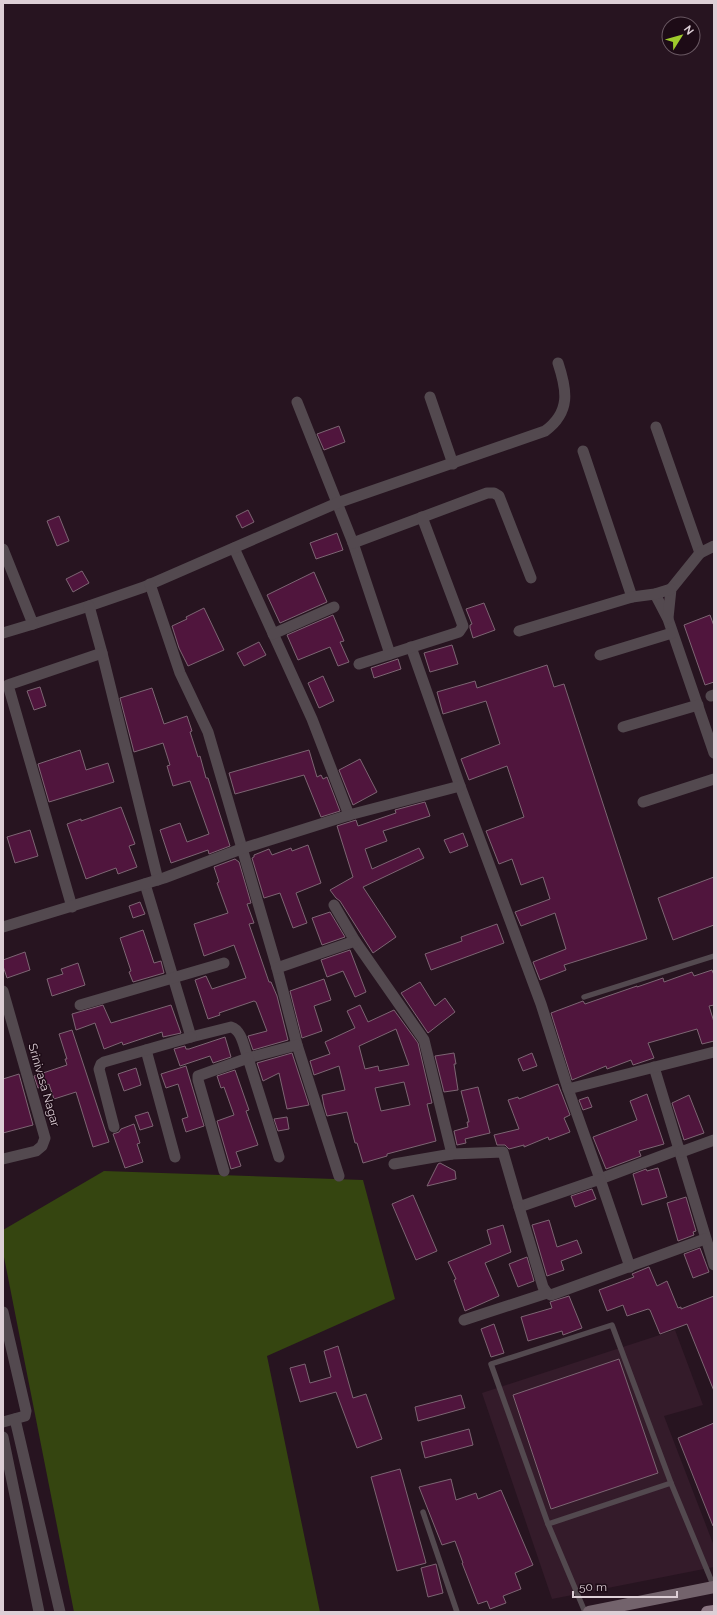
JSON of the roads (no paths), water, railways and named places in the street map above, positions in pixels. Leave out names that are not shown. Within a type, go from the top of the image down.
[{"type":"main road","points":[[707,1612],[714,1611]]},
{"type":"street","points":[[3,633],[88,606],[150,584],[337,503],[545,431],[558,418],[565,402],[564,383],[558,363]]},
{"type":"street","points":[[430,397],[453,464]]},
{"type":"street","points":[[297,402],[353,543],[390,654]]},
{"type":"street","points":[[656,427],[700,553]]},
{"type":"street","points":[[583,451],[632,597]]},
{"type":"street","points":[[353,543],[487,492],[494,493],[499,496],[531,578]]},
{"type":"street","points":[[359,664],[459,632],[462,626],[461,618],[422,517]]},
{"type":"street","points":[[668,619],[671,589],[700,553],[714,546]]},
{"type":"street","points":[[234,548],[312,719],[349,816]]},
{"type":"street","points":[[3,549],[33,624]]},
{"type":"street","points":[[150,584],[180,673],[208,732],[277,968],[297,1045],[339,1176]]},
{"type":"street","points":[[518,631],[632,597],[655,594],[671,589]]},
{"type":"street","points":[[655,594],[668,619],[714,753]]},
{"type":"street","points":[[88,606],[102,653],[158,880]]},
{"type":"street","points":[[272,634],[334,607]]},
{"type":"street","points":[[600,655],[672,633]]},
{"type":"street","points":[[411,647],[460,786],[541,1004],[568,1089],[630,1267]]},
{"type":"street","points":[[72,907],[8,685],[102,653]]},
{"type":"street","points":[[623,727],[698,705]]},
{"type":"street","points":[[643,802],[714,779]]},
{"type":"street","points":[[3,927],[158,880],[241,849],[349,816],[460,786]]},
{"type":"street","points":[[145,884],[192,1037]]},
{"type":"street","points":[[334,905],[355,941],[424,1040],[452,1154]]},
{"type":"street","points":[[277,968],[355,941]]},
{"type":"street","points":[[80,1005],[224,963]]},
{"type":"street","name":"Srinivasa Nagar","points":[[3,991],[45,1138],[42,1146],[36,1151],[3,1159]]},
{"type":"street","points":[[114,1127],[99,1069],[101,1064],[230,1027],[235,1028],[239,1033],[279,1156]]},
{"type":"street","points":[[224,1171],[198,1076],[248,1058],[297,1045]]},
{"type":"street","points":[[146,1050],[175,1158]]},
{"type":"street","points":[[568,1089],[714,1052]]},
{"type":"street","points":[[654,1067],[714,1265]]},
{"type":"street","points":[[519,1207],[680,1150],[714,1140]]},
{"type":"street","points":[[394,1164],[452,1154],[503,1152],[547,1293]]},
{"type":"street","points":[[464,1320],[547,1293],[551,1295],[705,1239]]},
{"type":"street","points":[[3,1312],[26,1411],[25,1416],[3,1422]]},
{"type":"street","points":[[15,1419],[60,1612]]},
{"type":"street","points":[[3,1437],[39,1612]]},
{"type":"street","points":[[589,1612],[714,1587]]},
{"type":"lane","points":[[584,997],[714,956]]},
{"type":"lane","points":[[585,1612],[548,1524],[491,1364],[612,1325],[671,1482],[714,1587]]},
{"type":"lane","points":[[548,1524],[671,1482]]},
{"type":"lane","points":[[422,1512],[457,1612]]}]
